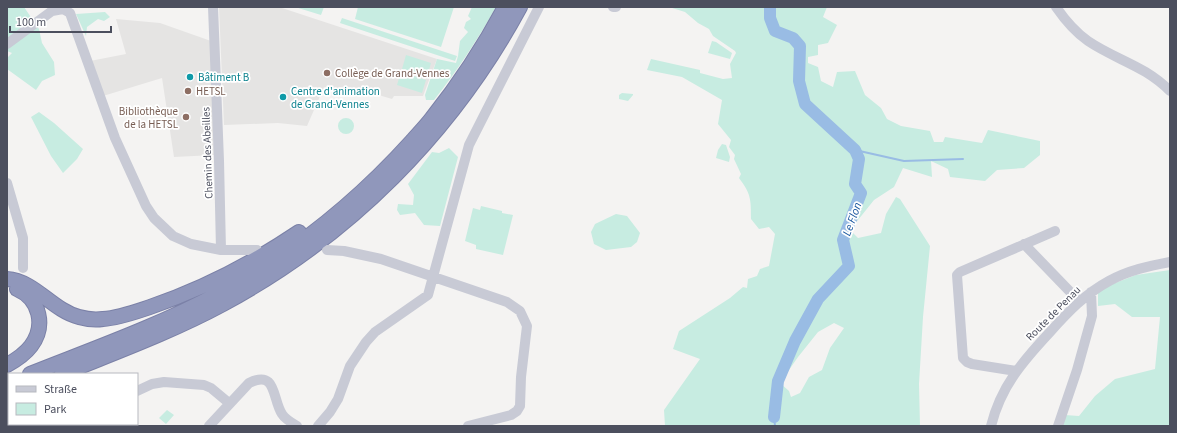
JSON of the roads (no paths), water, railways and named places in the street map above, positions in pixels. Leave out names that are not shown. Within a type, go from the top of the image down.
[{"type":"highway","points":[[64,373],[163,333],[205,314],[255,286],[288,265],[334,231],[374,197],[406,166],[506,7]]},
{"type":"highway","points":[[32,373],[183,311],[233,286],[312,234],[356,197],[397,158],[488,62],[520,7]]},
{"type":"highway","points":[[7,278],[17,280],[28,285],[65,312],[89,319],[117,317],[171,299],[215,280],[248,263],[306,227],[337,204],[433,121]]},
{"type":"highway","points":[[7,287],[21,291],[29,297],[36,306],[40,321],[39,331],[31,347],[21,356],[7,364]]},
{"type":"street","name":"Chemin des Abeilles","points":[[213,7],[220,167],[221,250]]},
{"type":"street","points":[[318,426],[330,412],[338,399],[350,366],[366,342],[375,332],[428,295],[469,145],[539,7]]},
{"type":"street","points":[[1056,7],[1068,24],[1087,40],[1147,71],[1170,89]]},
{"type":"street","points":[[7,44],[52,11],[63,9],[70,10],[115,138],[146,206],[159,224],[173,236],[191,244],[221,250],[257,250]]},
{"type":"street","points":[[7,183],[23,238],[23,268]]},
{"type":"street","points":[[1016,371],[972,364],[963,358],[957,275],[960,272],[1055,231]]},
{"type":"street","points":[[1024,244],[1079,301]]},
{"type":"street","points":[[327,250],[344,251],[376,258],[507,302],[520,311],[527,326],[521,377],[520,406],[512,415],[468,426]]},
{"type":"street","name":"Route de Penau","points":[[991,426],[1001,397],[1016,371],[1030,353],[1079,301],[1110,280],[1134,270],[1170,262]]},
{"type":"street","points":[[1058,426],[1077,370],[1092,316],[1091,292]]},
{"type":"street","points":[[208,426],[249,383],[263,379],[269,382],[273,388],[282,414],[297,426]]},
{"type":"street","points":[[138,391],[152,384],[164,382],[204,385],[211,388],[229,403]]},
{"type":"waterway","name":"Le Flon","points":[[770,7],[770,18],[775,31],[793,38],[800,46],[799,81],[805,104],[855,150],[859,159],[855,184],[861,193],[843,240],[849,266],[818,299],[795,341],[778,381],[774,417]]},
{"type":"waterway","points":[[855,150],[904,161],[963,159]]},
{"type":"waterway","name":"Le Flon","points":[[774,417],[775,426]]},
{"type":"place","name":"Collège de Grand-Vennes","points":[[327,73]]},
{"type":"place","name":"Bâtiment B","points":[[190,77]]},
{"type":"place","name":"HETSL","points":[[188,91]]},
{"type":"place","name":"Centre d'animation de Grand-Vennes","points":[[283,97]]},
{"type":"place","name":"Bibliothèque de la HETSL","points":[[186,117]]}]
